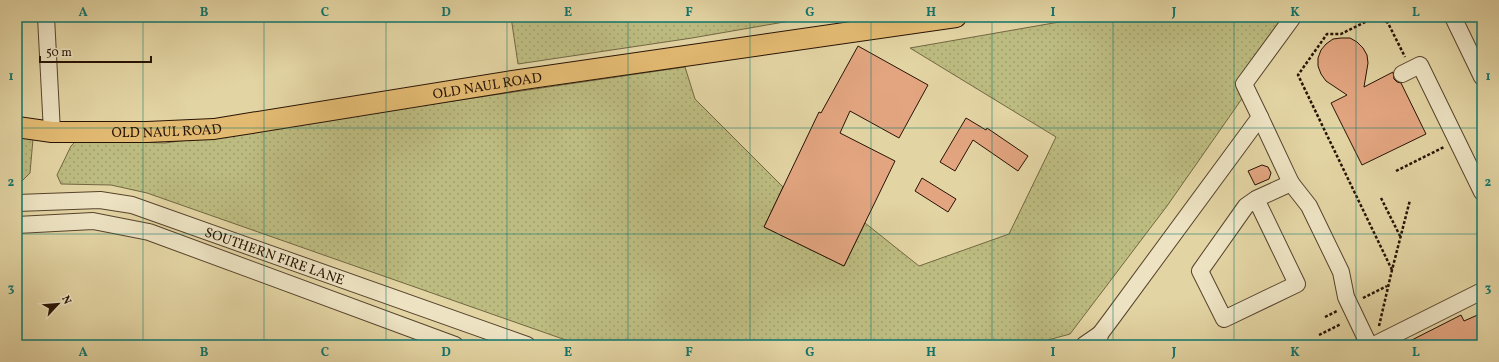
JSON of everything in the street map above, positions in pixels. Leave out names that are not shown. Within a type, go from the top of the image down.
[{"type":"main road","name":"OLD NAUL ROAD","points":[[17,127],[52,132],[147,132],[214,129],[525,80],[956,17]]},
{"type":"street","points":[[46,17],[52,132]]},
{"type":"street","points":[[1293,17],[1244,84],[1291,183],[1309,206],[1341,272],[1346,297],[1369,345]]},
{"type":"street","points":[[1453,17],[1482,77]]},
{"type":"street","points":[[1407,72],[1420,65],[1482,192]]},
{"type":"street","points":[[1084,345],[1099,339],[1112,318],[1260,117]]},
{"type":"street","points":[[1256,199],[1297,284],[1224,319],[1200,271],[1246,206],[1256,199],[1291,183]]},
{"type":"street","name":"SOUTHERN FIRE LANE","points":[[17,204],[100,200],[132,206],[527,345]]},
{"type":"street","points":[[17,225],[93,221],[149,232],[455,345]]},
{"type":"street","points":[[1374,345],[1482,291]]},
{"type":"path","points":[[1392,270],[1298,75],[1327,34],[1341,34],[1373,18],[1382,19],[1388,23],[1407,72]]},
{"type":"path","points":[[1396,171],[1457,141]]},
{"type":"path","points":[[1381,198],[1400,236]]},
{"type":"path","points":[[1378,327],[1410,200]]},
{"type":"path","points":[[1319,335],[1341,324]]},
{"type":"shaded area","points":[[511,17],[813,17],[692,38],[518,64]]},
{"type":"shaded area","points":[[1088,17],[1299,17],[1167,206],[1070,334],[1030,345],[580,345],[147,193],[111,185],[61,184],[57,175],[71,146],[77,140],[165,143],[685,67],[695,99],[783,187],[764,227],[844,266],[865,223],[919,266],[1009,234],[1056,137],[910,48]]},
{"type":"shaded area","points":[[17,136],[33,139],[30,173],[17,186]]},
{"type":"building","points":[[1350,38],[1357,42],[1367,55],[1368,63],[1364,87],[1393,72],[1394,79],[1401,83],[1426,134],[1362,165],[1331,103],[1347,95],[1326,81],[1318,66],[1318,58],[1321,50],[1333,39]]},
{"type":"building","points":[[858,46],[928,85],[899,138],[850,111],[840,133],[895,161],[844,266],[764,227],[819,112],[821,113]]},
{"type":"building","points":[[966,118],[986,130],[987,128],[1028,156],[1018,171],[973,140],[955,171],[940,162]]},
{"type":"building","points":[[1262,165],[1268,167],[1271,173],[1269,179],[1255,185],[1248,171]]},
{"type":"building","points":[[922,178],[956,199],[948,212],[915,191]]},
{"type":"building","points":[[1482,313],[1482,345],[1402,345],[1461,315],[1464,321]]}]
